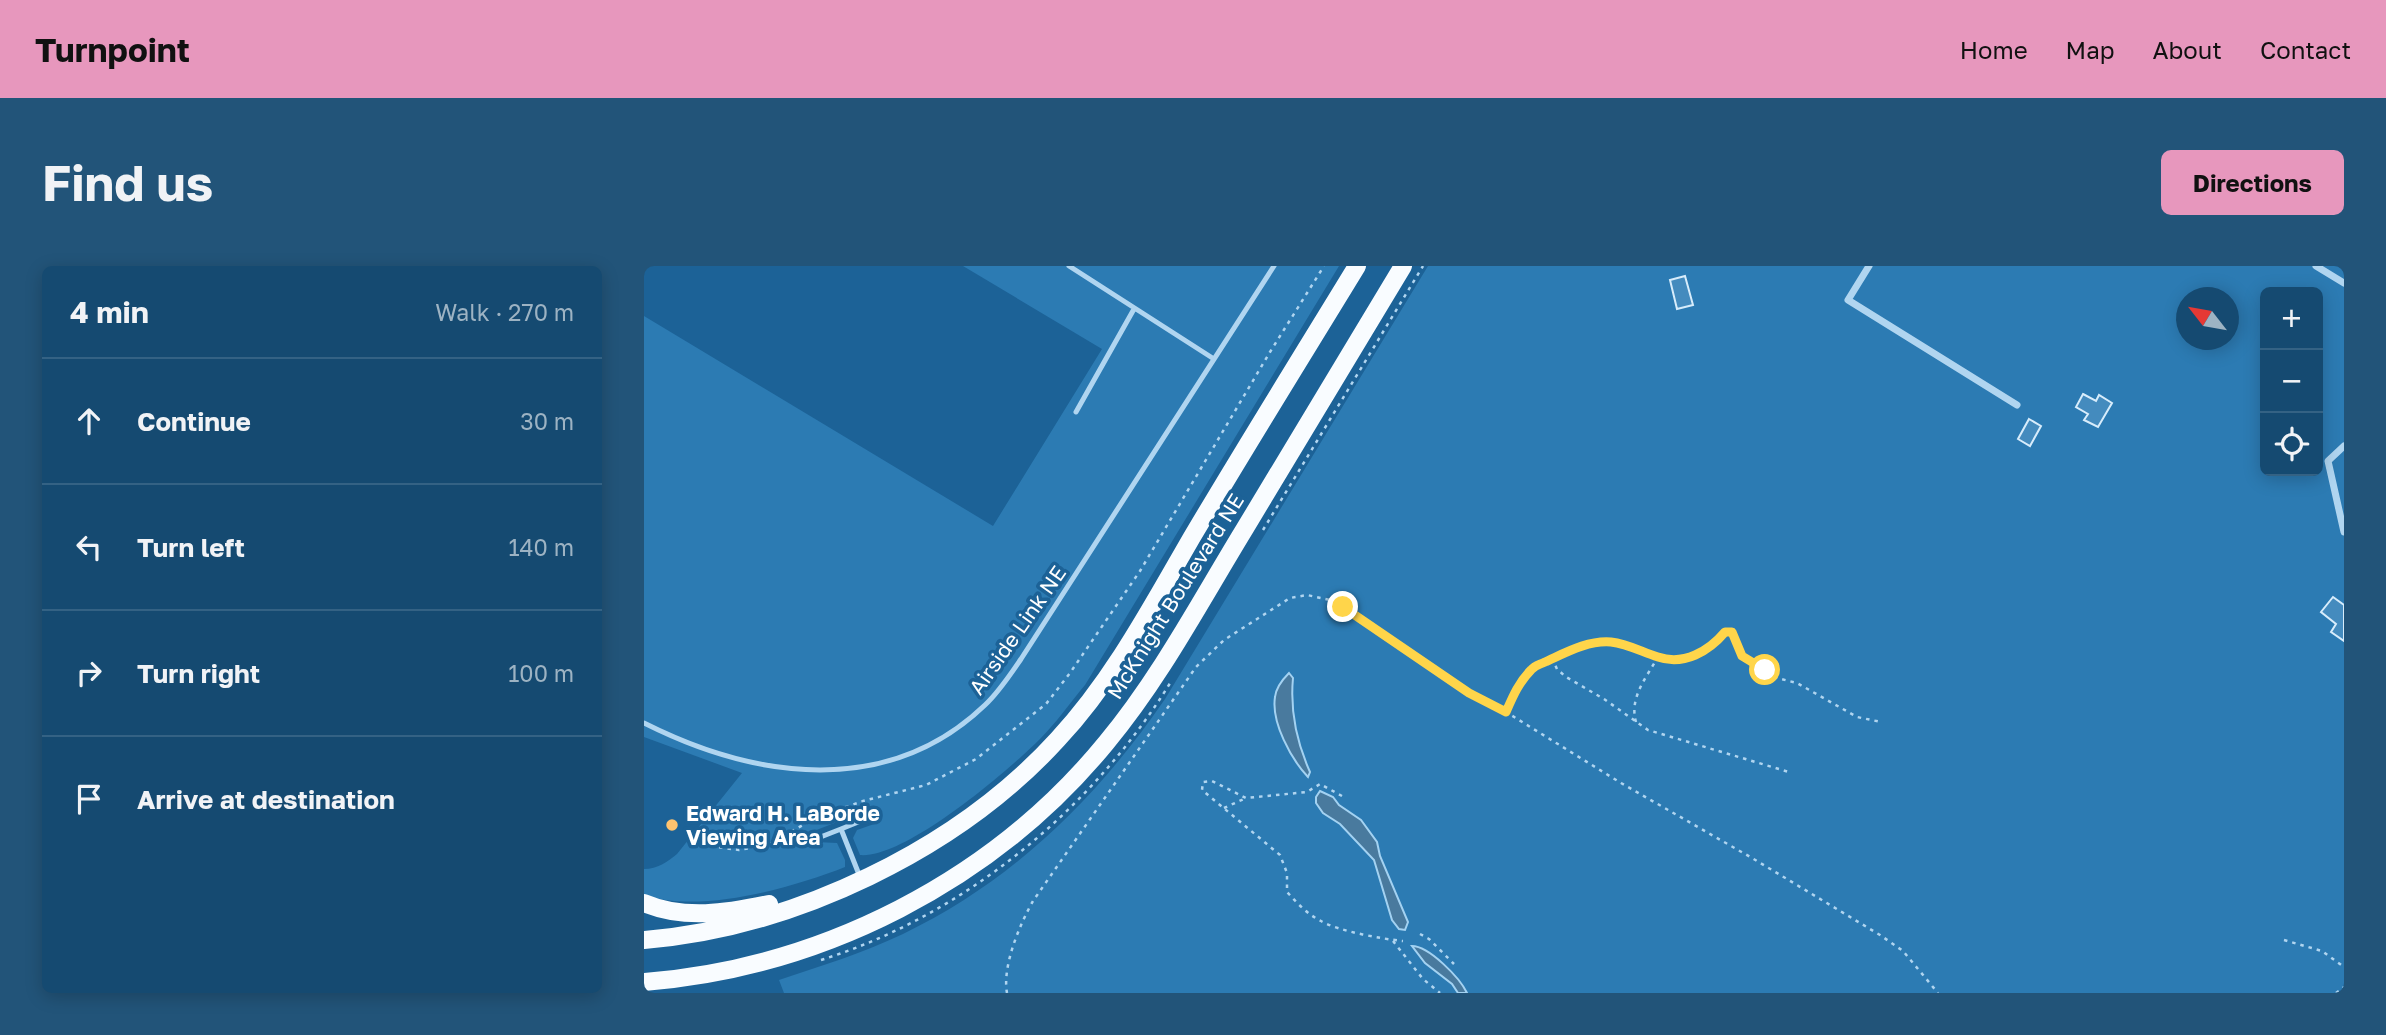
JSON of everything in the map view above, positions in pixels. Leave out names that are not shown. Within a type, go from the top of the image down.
[{"type":"main road","name":"McKnight Boulevard NE","points":[[644,940],[667,938],[762,918],[817,901],[907,857],[989,803],[1029,769],[1060,738],[1129,645],[1357,266]]},
{"type":"main road","name":"McKnight Boulevard NE","points":[[644,982],[712,974],[777,959],[873,923],[933,891],[986,856],[1068,785],[1107,743],[1156,677],[1404,266]]},
{"type":"main road","points":[[644,904],[686,913],[712,914],[799,898],[817,901]]},
{"type":"street","points":[[2316,266],[2344,283]]},
{"type":"street","points":[[1868,267],[1848,300],[2017,405]]},
{"type":"street","points":[[2344,446],[2328,461],[2344,532]]},
{"type":"lane","points":[[1069,266],[1214,359]]},
{"type":"lane","name":"Airside Link NE","points":[[644,723],[755,763],[824,772],[851,770],[911,754],[936,742],[971,718],[1002,687],[1274,266]]},
{"type":"lane","points":[[1076,412],[1134,309]]},
{"type":"lane","points":[[818,838],[873,816]]},
{"type":"lane","points":[[841,829],[861,880]]},
{"type":"path","points":[[1007,993],[1006,981],[1015,941],[1033,901],[1196,667],[1224,640],[1290,598],[1307,595],[1330,600],[1469,693],[1506,712],[1620,783],[1880,935],[1903,951],[1938,993]]},
{"type":"path","points":[[1506,712],[1519,684],[1533,667],[1585,645],[1610,642],[1640,649],[1658,657],[1680,658],[1712,647],[1725,632],[1732,632],[1742,656],[1777,678],[1797,683],[1857,717],[1881,722]]},
{"type":"path","points":[[1636,722],[1632,709],[1635,700],[1658,657]]},
{"type":"path","points":[[1552,658],[1557,669],[1566,677],[1604,699],[1648,730],[1789,772]]},
{"type":"path","points":[[1246,798],[1212,780],[1203,782],[1202,790],[1280,855],[1287,873],[1287,892],[1301,908],[1323,923],[1403,941]]},
{"type":"path","points":[[1224,808],[1246,798],[1307,792],[1320,784],[1342,796]]},
{"type":"path","points":[[1420,934],[1429,939],[1454,964]]},
{"type":"path","points":[[1392,940],[1423,979],[1440,993]]},
{"type":"path","points":[[2284,940],[2322,951],[2344,967]]},
{"type":"path","points":[[2336,993],[2344,987]]},
{"type":"shaded area","points":[[963,266],[1339,266],[1085,685],[1052,726],[1025,753],[955,810],[903,843],[879,852],[860,855],[853,838],[857,830],[880,822],[875,807],[814,831],[816,842],[837,843],[845,860],[845,867],[773,890],[718,900],[692,902],[644,895],[644,869],[658,866],[677,854],[742,773],[644,737],[644,316],[993,526],[1102,349]]},
{"type":"shaded area","points":[[1428,266],[2344,266],[2344,993],[784,993],[779,980],[903,934],[981,889],[1050,834],[1111,770],[1165,699]]},
{"type":"shaded area","points":[[1289,673],[1293,678],[1296,726],[1301,750],[1310,772],[1308,777],[1289,750],[1276,718],[1276,694]]},
{"type":"shaded area","points":[[1320,791],[1333,797],[1339,805],[1361,820],[1377,842],[1380,856],[1408,922],[1405,930],[1399,929],[1392,920],[1374,860],[1340,824],[1323,813],[1316,803]]},
{"type":"shaded area","points":[[1412,946],[1427,951],[1443,964],[1467,993],[1458,993],[1452,984],[1425,963]]},
{"type":"building","points":[[1685,276],[1693,305],[1677,309],[1670,280]]},
{"type":"building","points":[[2083,394],[2096,401],[2099,395],[2112,403],[2098,427],[2084,420],[2088,414],[2076,407]]},
{"type":"building","points":[[2029,419],[2041,426],[2030,446],[2018,439]]},
{"type":"building","points":[[2333,597],[2344,605],[2344,641],[2331,632],[2336,624],[2321,612]]},
{"type":"place","name":"Edward H. LaBorde Viewing Area","points":[[672,825]]},
{"type":"route","points":[[1343,607],[1469,693],[1506,712],[1519,684],[1533,667],[1585,645],[1610,642],[1640,649],[1661,658],[1680,658],[1712,647],[1725,632],[1732,632],[1742,656],[1765,670]]}]
